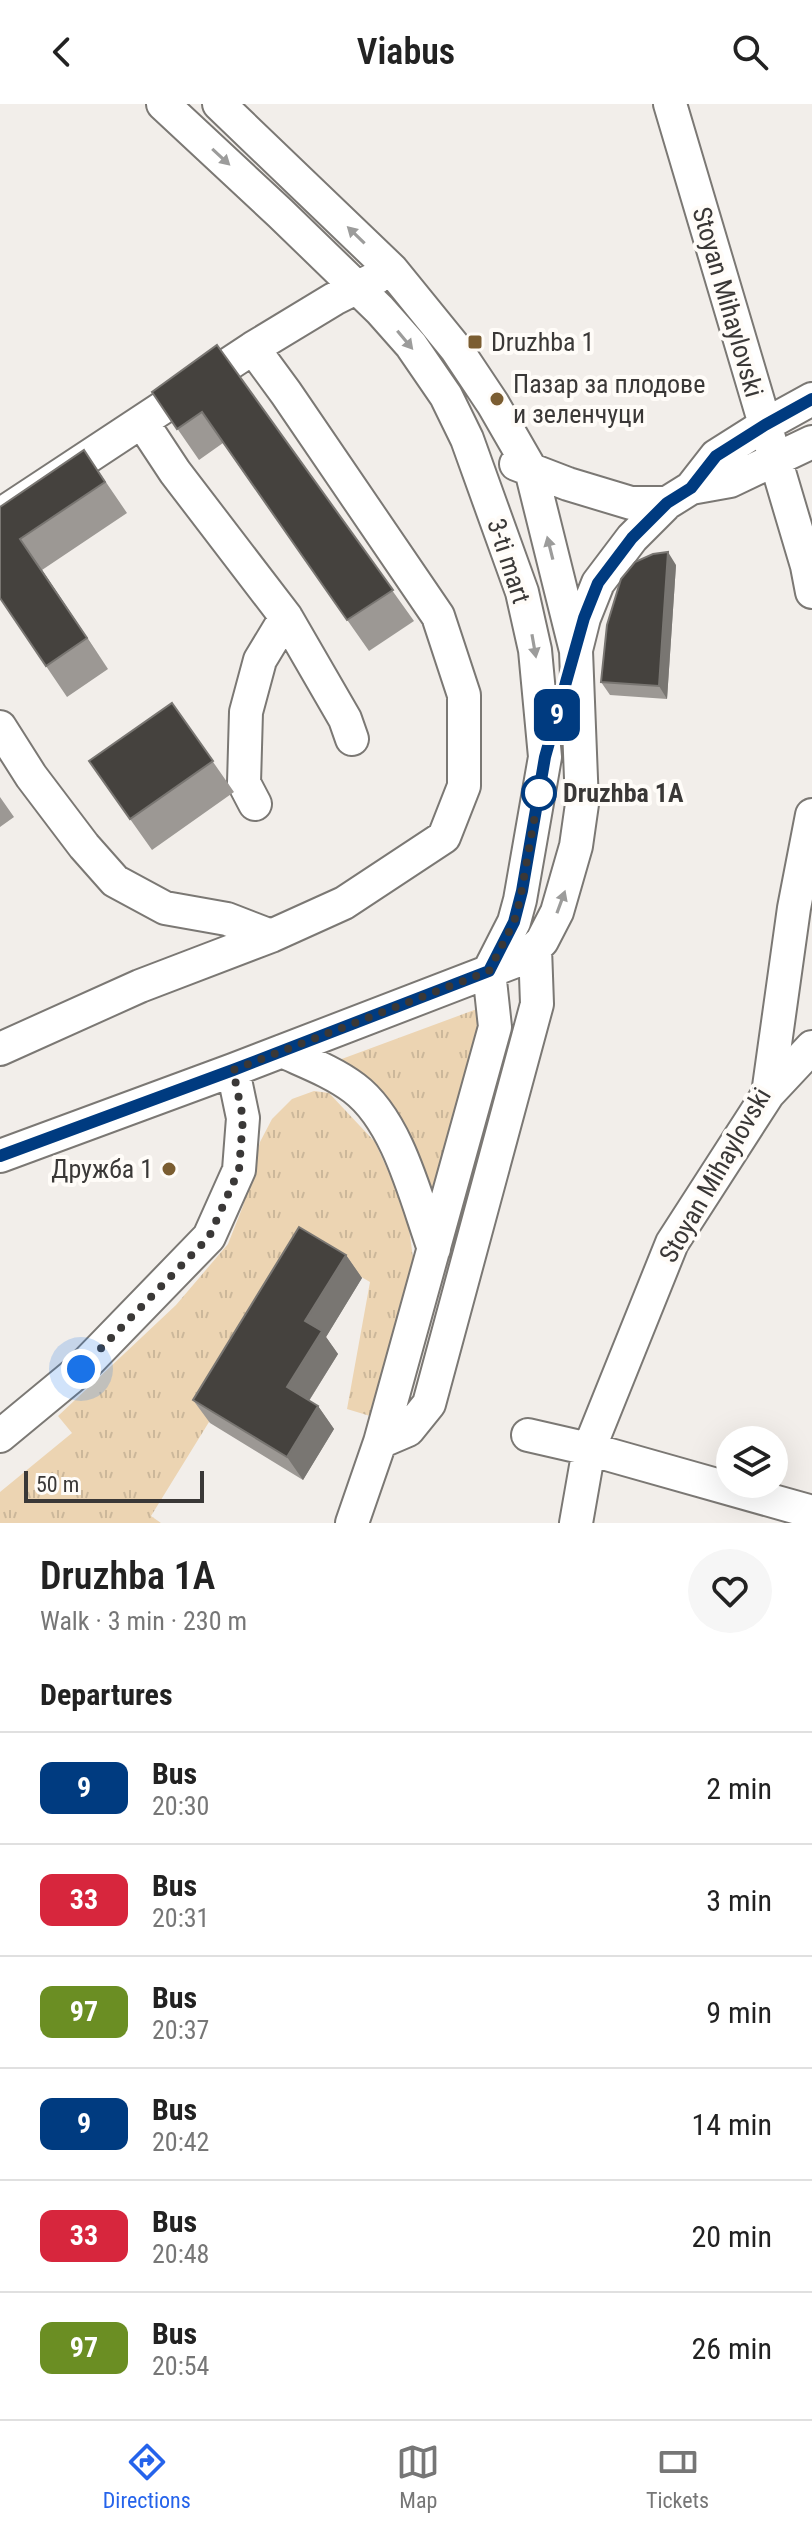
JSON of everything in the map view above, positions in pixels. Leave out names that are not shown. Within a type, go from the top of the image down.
[{"type":"street","name":"3-ti mart","points":[[163,104],[358,288],[411,345],[446,396],[467,439],[522,592],[535,650],[545,757]]},
{"type":"street","points":[[0,1156],[516,961],[535,948],[557,912],[576,846],[582,804],[576,651],[531,470],[457,350],[392,270],[219,104]]},
{"type":"street","name":"Stoyan Mihaylovski","points":[[670,104],[807,566],[812,592]]},
{"type":"street","points":[[0,515],[253,348],[334,299],[392,270]]},
{"type":"street","points":[[0,1049],[140,986],[271,936],[344,903],[444,837],[464,786],[464,695],[438,616],[253,348]]},
{"type":"street","points":[[679,495],[716,456],[812,399]]},
{"type":"street","points":[[142,422],[175,472],[286,617],[345,719],[352,739]]},
{"type":"street","points":[[467,439],[531,470],[631,503],[679,495],[730,481],[812,442]]},
{"type":"street","name":"3-ti mart","points":[[489,971],[514,922],[520,900],[545,757],[584,618],[598,583],[632,538],[679,495]]},
{"type":"street","points":[[255,804],[244,783],[246,712],[260,660],[286,617]]},
{"type":"street","points":[[0,727],[31,776],[115,881],[165,908],[227,919],[271,936]]},
{"type":"street","name":"Stoyan Mihaylovski","points":[[576,1523],[589,1449],[672,1243],[768,1094],[794,908],[812,815]]},
{"type":"street","points":[[380,1442],[408,1430],[429,1404],[537,1004],[535,948]]},
{"type":"street","points":[[352,1523],[380,1442],[495,1027],[489,971]]},
{"type":"street","points":[[768,1094],[812,1047]]},
{"type":"street","points":[[282,1051],[331,1073],[355,1088],[372,1105],[400,1154],[434,1249]]},
{"type":"street","points":[[0,1436],[81,1369],[209,1237],[239,1170],[243,1118],[233,1070]]},
{"type":"street","points":[[528,1435],[589,1449],[810,1512]]},
{"type":"green space","points":[[485,1006],[439,1191],[430,1199],[414,1150],[392,1105],[381,1092],[339,1060]]},
{"type":"green space","points":[[314,1091],[329,1093],[375,1142],[407,1213],[413,1258],[403,1309],[370,1416],[347,1409],[370,1282],[315,1250],[151,1516],[161,1523],[0,1523],[0,1492],[72,1433],[58,1416],[176,1305],[228,1244],[243,1206],[260,1142],[272,1119],[292,1099]]},
{"type":"building","points":[[217,345],[393,590],[347,620],[202,412],[177,429],[152,392]]},
{"type":"building","points":[[84,450],[105,482],[20,539],[87,638],[46,666],[0,598],[0,507]]},
{"type":"building","points":[[668,552],[659,686],[601,682],[607,625],[621,579],[635,562],[653,554]]},
{"type":"building","points":[[172,703],[213,761],[130,819],[89,761]]},
{"type":"building","points":[[299,1227],[346,1255],[305,1321],[322,1331],[287,1387],[318,1406],[287,1457],[193,1400]]},
{"type":"bus line","name":"9","points":[[0,1156],[489,971],[514,922],[545,757],[584,618],[598,583],[632,538],[667,503],[691,488],[716,456],[812,399]]},
{"type":"place","name":"Druzhba 1","points":[[475,342]]},
{"type":"place","name":"Пазар за плодове и зеленчуци","points":[[497,399]]},
{"type":"place","name":"Druzhba 1A","points":[[539,793]]},
{"type":"place","name":"Дружба 1","points":[[169,1169]]},
{"type":"route","points":[[81,1369],[209,1237],[239,1170],[243,1118],[233,1070],[489,971],[514,922],[541,781],[539,793]]}]
